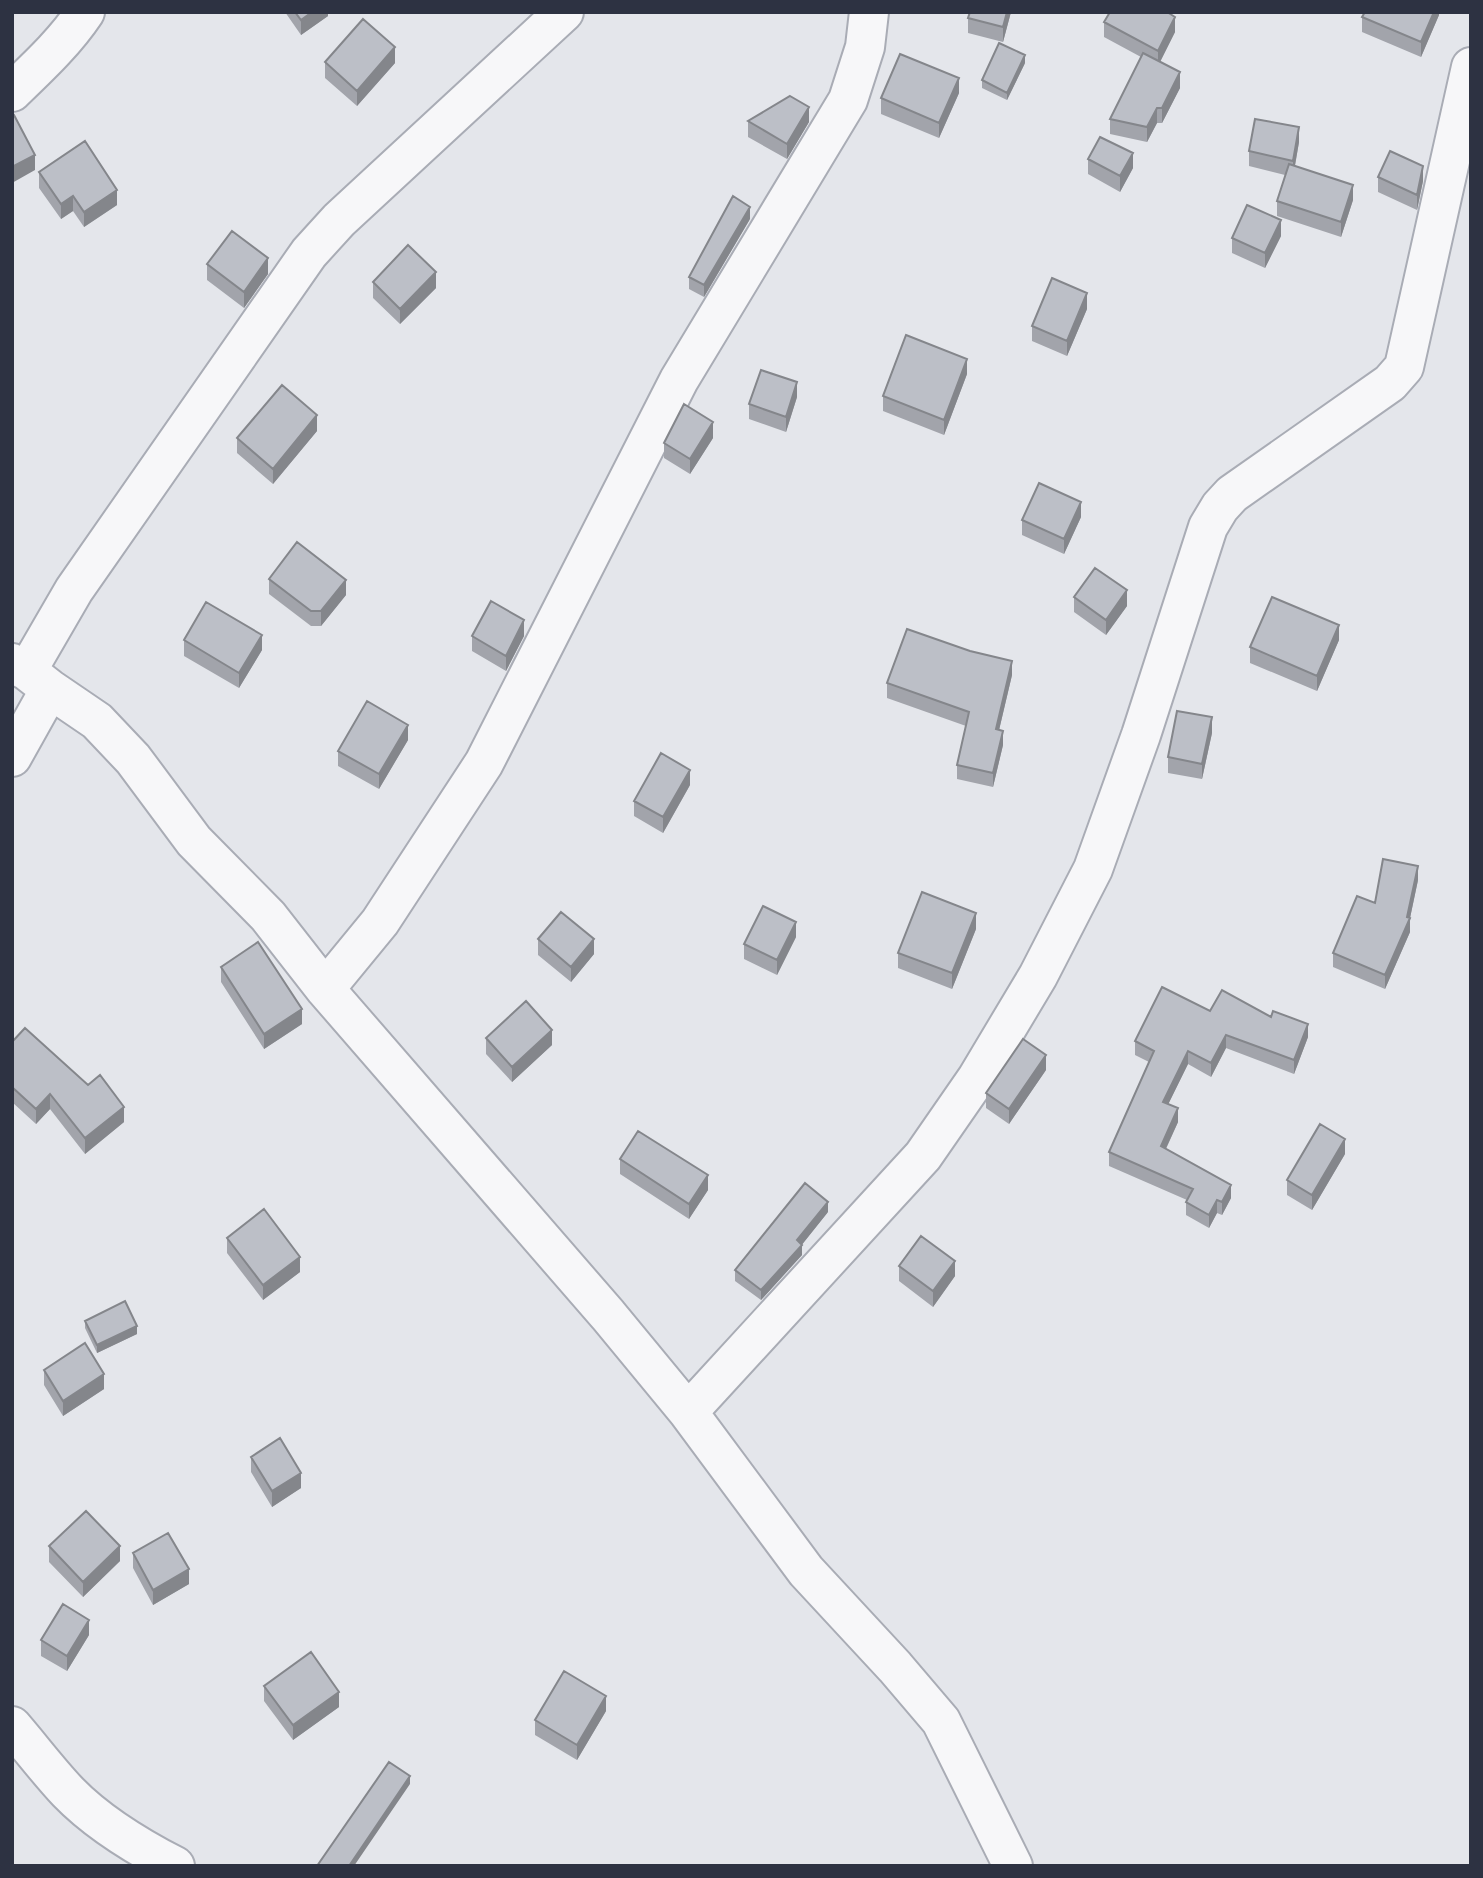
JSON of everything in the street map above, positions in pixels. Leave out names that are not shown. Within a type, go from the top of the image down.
[{"type":"street","points":[[12,92],[58,46],[85,12]]},
{"type":"street","points":[[12,757],[30,674],[74,590],[309,253],[339,220],[564,12]]},
{"type":"street","points":[[325,989],[380,922],[484,763],[679,380],[848,100],[865,47],[869,12]]},
{"type":"street","points":[[688,1412],[923,1156],[977,1078],[1031,987],[1093,869],[1141,735],[1208,527],[1220,506],[1232,494],[1390,383],[1404,367],[1471,66]]},
{"type":"street","points":[[30,674],[97,721],[133,759],[194,841],[268,916],[325,989],[608,1315],[688,1412],[806,1571],[941,1721],[1013,1866]]},
{"type":"street","points":[[12,1726],[69,1793],[93,1815],[175,1866]]},
{"type":"building","points":[[295,12],[312,12],[301,20]]},
{"type":"building","points":[[970,12],[1007,12],[1003,27],[968,18]]},
{"type":"building","points":[[1110,12],[1167,12],[1175,17],[1158,51],[1104,22]]},
{"type":"building","points":[[1365,12],[1434,12],[1421,42],[1362,17]]},
{"type":"building","points":[[363,19],[395,47],[357,91],[325,62]]},
{"type":"building","points":[[999,43],[1025,55],[1007,93],[982,80]]},
{"type":"building","points":[[1143,53],[1180,72],[1162,108],[1157,108],[1147,127],[1110,119]]},
{"type":"building","points":[[900,54],[959,78],[939,123],[881,98]]},
{"type":"building","points":[[790,96],[809,107],[787,144],[748,121]]},
{"type":"building","points":[[14,115],[35,155],[12,167],[12,116]]},
{"type":"building","points":[[1255,119],[1299,127],[1293,161],[1249,151]]},
{"type":"building","points":[[1100,137],[1133,153],[1120,176],[1088,159]]},
{"type":"building","points":[[85,141],[117,190],[84,212],[73,196],[61,204],[39,172]]},
{"type":"building","points":[[1390,151],[1423,166],[1417,195],[1378,177]]},
{"type":"building","points":[[1289,164],[1353,185],[1341,222],[1277,201]]},
{"type":"building","points":[[733,196],[750,207],[704,285],[689,277]]},
{"type":"building","points":[[1247,205],[1281,220],[1265,253],[1232,238]]},
{"type":"building","points":[[232,231],[268,258],[244,292],[207,264]]},
{"type":"building","points":[[408,245],[436,272],[400,309],[373,282]]},
{"type":"building","points":[[1052,278],[1087,293],[1067,341],[1032,326]]},
{"type":"building","points":[[906,335],[967,359],[944,420],[883,396]]},
{"type":"building","points":[[761,370],[797,382],[786,417],[749,404]]},
{"type":"building","points":[[282,385],[317,415],[273,469],[237,438]]},
{"type":"building","points":[[684,404],[713,422],[690,459],[664,443]]},
{"type":"building","points":[[1039,483],[1081,502],[1064,539],[1022,520]]},
{"type":"building","points":[[297,542],[346,580],[321,611],[311,611],[269,579]]},
{"type":"building","points":[[1095,568],[1127,590],[1106,620],[1074,597]]},
{"type":"building","points":[[1272,597],[1339,625],[1317,676],[1250,647]]},
{"type":"building","points":[[491,601],[524,620],[506,656],[472,636]]},
{"type":"building","points":[[206,602],[262,635],[239,673],[184,640]]},
{"type":"building","points":[[907,629],[970,651],[1012,661],[996,729],[1003,731],[993,773],[957,765],[969,712],[887,683]]},
{"type":"building","points":[[367,701],[408,725],[379,774],[338,751]]},
{"type":"building","points":[[1177,711],[1212,717],[1202,764],[1168,757]]},
{"type":"building","points":[[661,753],[690,770],[663,817],[634,801]]},
{"type":"building","points":[[1383,859],[1418,866],[1407,917],[1410,918],[1385,975],[1333,953],[1357,896],[1375,903]]},
{"type":"building","points":[[922,892],[976,913],[952,973],[898,953]]},
{"type":"building","points":[[763,906],[796,922],[777,960],[744,944]]},
{"type":"building","points":[[561,912],[594,939],[571,967],[538,939]]},
{"type":"building","points":[[258,942],[302,1009],[264,1034],[221,967]]},
{"type":"building","points":[[1162,987],[1210,1011],[1222,990],[1271,1017],[1273,1011],[1308,1024],[1294,1060],[1226,1035],[1211,1063],[1188,1051],[1163,1102],[1178,1108],[1161,1146],[1231,1185],[1222,1202],[1217,1200],[1209,1215],[1186,1202],[1193,1189],[1109,1152],[1154,1051],[1135,1041]]},
{"type":"building","points":[[526,1001],[552,1030],[512,1067],[486,1038]]},
{"type":"building","points":[[25,1028],[88,1085],[100,1075],[124,1107],[85,1138],[50,1094],[36,1109],[12,1087],[12,1042]]},
{"type":"building","points":[[1023,1039],[1046,1055],[1009,1109],[986,1093]]},
{"type":"building","points":[[1320,1124],[1345,1139],[1312,1195],[1287,1180]]},
{"type":"building","points":[[638,1131],[708,1175],[689,1204],[620,1159]]},
{"type":"building","points":[[805,1183],[828,1202],[797,1240],[802,1245],[761,1290],[735,1270]]},
{"type":"building","points":[[264,1209],[300,1257],[263,1285],[227,1238]]},
{"type":"building","points":[[921,1236],[955,1261],[933,1291],[899,1266]]},
{"type":"building","points":[[125,1301],[137,1326],[97,1345],[85,1321]]},
{"type":"building","points":[[85,1343],[104,1374],[63,1401],[44,1370]]},
{"type":"building","points":[[280,1438],[301,1473],[272,1491],[251,1457]]},
{"type":"building","points":[[86,1511],[120,1546],[83,1582],[49,1546]]},
{"type":"building","points":[[168,1533],[189,1569],[153,1590],[133,1553]]},
{"type":"building","points":[[63,1604],[89,1620],[67,1656],[41,1640]]},
{"type":"building","points":[[311,1652],[339,1692],[293,1725],[264,1686]]},
{"type":"building","points":[[564,1671],[606,1696],[577,1745],[535,1720]]},
{"type":"building","points":[[389,1762],[410,1776],[349,1866],[317,1866]]}]
